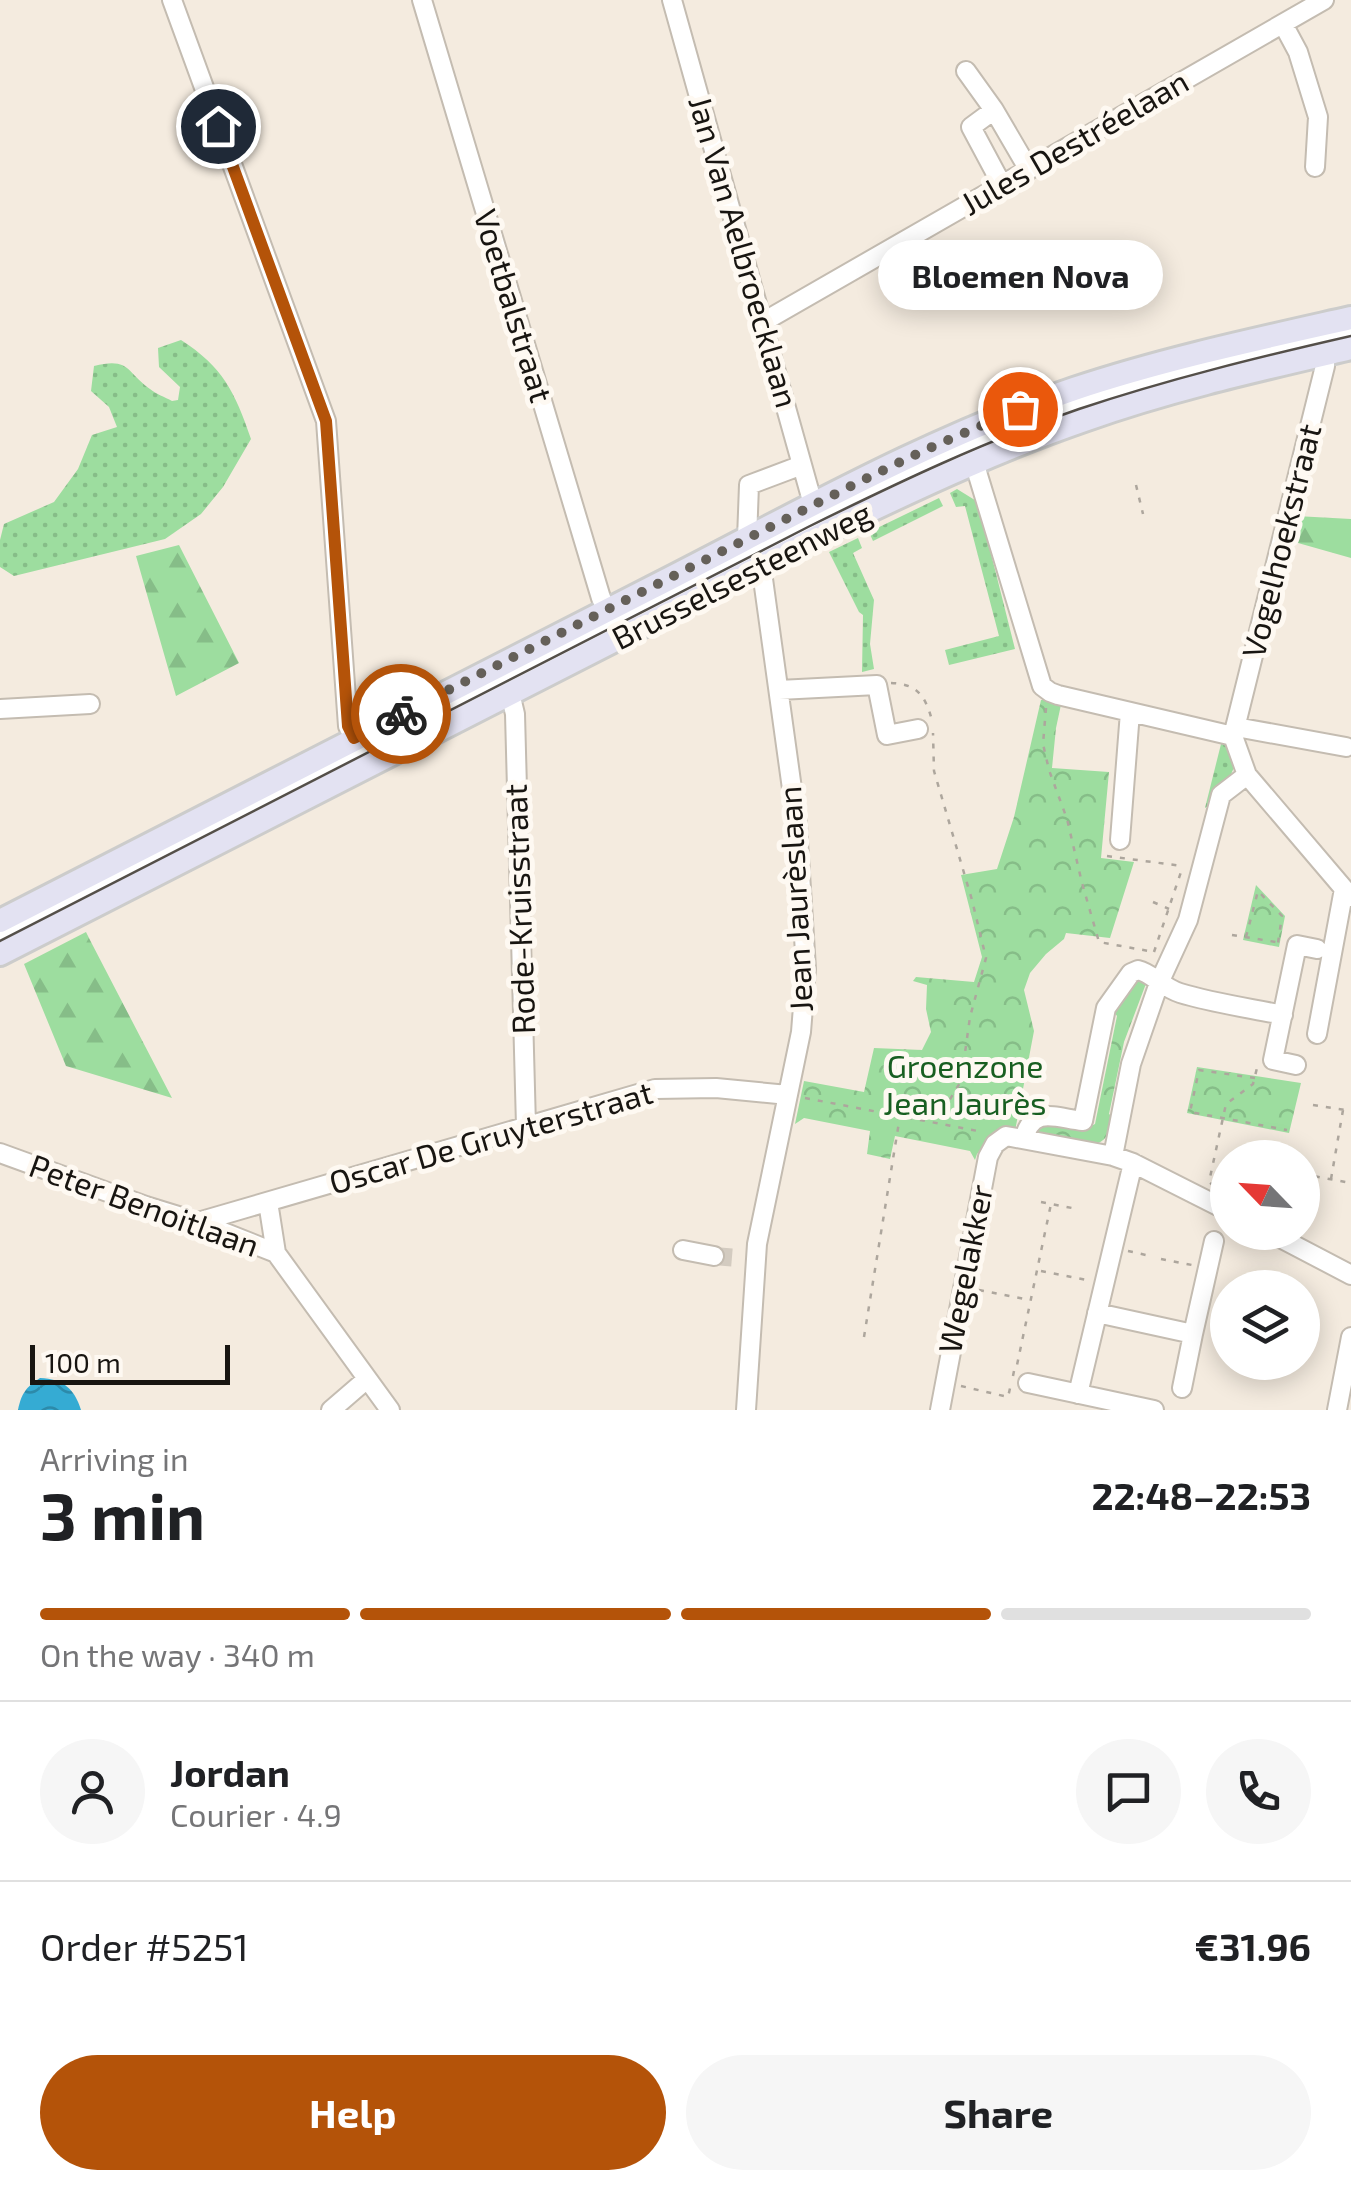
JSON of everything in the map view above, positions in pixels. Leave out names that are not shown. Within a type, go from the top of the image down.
[{"type":"main road","name":"Brusselsesteenweg","points":[[0,954],[757,567],[818,519],[925,450],[1075,389],[1202,352],[1351,318]]},
{"type":"main road","name":"Brusselsesteenweg","points":[[0,921],[747,539],[818,519],[1086,418],[1211,381],[1351,348]]},
{"type":"street","points":[[172,0],[326,421],[348,726],[354,738]]},
{"type":"street","name":"Voetbalstraat","points":[[422,0],[600,598],[607,610]]},
{"type":"street","name":"Jan Van Aelbroecklaan","points":[[672,0],[818,519]]},
{"type":"street","name":"Jules Destréelaan","points":[[763,322],[1324,0]]},
{"type":"street","points":[[1283,24],[1298,52],[1318,116],[1315,167]]},
{"type":"street","points":[[966,71],[1029,170]]},
{"type":"street","points":[[994,110],[971,127],[1002,185]]},
{"type":"street","points":[[0,938],[941,459],[1080,404],[1224,362],[1351,332]]},
{"type":"street","name":"Vogelhoekstraat","points":[[1234,731],[1326,354]]},
{"type":"street","points":[[974,462],[1042,686],[1050,692],[1130,712],[1346,747]]},
{"type":"street","points":[[747,539],[748,485],[802,466]]},
{"type":"street","name":"Jean Jaurèslaan","points":[[746,1410],[747,1259],[757,1244],[802,1032],[806,969],[797,825],[763,579],[757,567]]},
{"type":"street","points":[[778,690],[877,684],[887,736],[918,729]]},
{"type":"street","name":"Rode-Kruisstraat","points":[[510,693],[515,714],[526,1126]]},
{"type":"street","points":[[0,710],[90,704]]},
{"type":"street","points":[[1120,840],[1130,712]]},
{"type":"street","points":[[1234,731],[1247,775],[1347,893],[1317,1034]]},
{"type":"street","points":[[1114,1156],[1130,1064],[1152,978],[1188,920],[1221,795],[1247,775]]},
{"type":"street","points":[[1296,1064],[1273,1060],[1297,946],[1317,950]]},
{"type":"street","points":[[1015,1137],[1038,1117],[1083,1121],[1106,1008],[1138,970],[1179,993],[1283,1015]]},
{"type":"street","name":"Oscar De Gruyterstraat","points":[[198,1222],[655,1089],[716,1088],[788,1095]]},
{"type":"street","points":[[1015,1137],[1114,1156],[1210,1202]]},
{"type":"street","name":"Wegelakker","points":[[940,1410],[988,1156],[995,1144],[1015,1137]]},
{"type":"street","name":"Peter Benoitlaan","points":[[0,1153],[198,1222],[276,1254],[390,1410]]},
{"type":"street","points":[[1078,1394],[1133,1163]]},
{"type":"street","points":[[268,1202],[276,1254]]},
{"type":"street","points":[[683,1250],[714,1256]]},
{"type":"street","points":[[1182,1388],[1212,1250]]},
{"type":"street","points":[[1303,1250],[1351,1275]]},
{"type":"street","points":[[1097,1313],[1194,1334]]},
{"type":"street","points":[[1336,1410],[1351,1336]]},
{"type":"street","points":[[331,1410],[367,1379]]},
{"type":"street","points":[[1028,1383],[1154,1410]]},
{"type":"path","points":[[1136,485],[1143,514]]},
{"type":"path","points":[[877,684],[913,686],[925,698],[933,723],[934,770],[986,958],[970,1017],[962,1081],[946,1106],[917,1118]]},
{"type":"path","points":[[1050,692],[1043,744],[1099,942],[1154,952]]},
{"type":"path","points":[[1106,856],[1203,866]]},
{"type":"path","points":[[1152,978],[1154,952],[1183,866]]},
{"type":"path","points":[[1232,935],[1278,942],[1282,916],[1258,891],[1246,937]]},
{"type":"path","points":[[1153,902],[1169,909]]},
{"type":"path","points":[[1207,1201],[1215,1185],[1209,1182],[1226,1104],[1253,1084],[1259,1056],[1273,1060]]},
{"type":"path","points":[[1254,1078],[1198,1070],[1190,1112],[1287,1130]]},
{"type":"path","points":[[788,1095],[1015,1137]]},
{"type":"path","points":[[1312,1105],[1351,1111]]},
{"type":"path","points":[[1331,1179],[1344,1110]]},
{"type":"path","points":[[864,1336],[900,1116]]},
{"type":"path","points":[[924,1130],[926,1121]]},
{"type":"path","points":[[952,1136],[954,1126]]},
{"type":"path","points":[[1320,1177],[1351,1183]]},
{"type":"path","points":[[1042,1202],[1072,1208]]},
{"type":"path","points":[[945,1382],[1008,1397],[1052,1204]]},
{"type":"path","points":[[1161,1259],[1208,1268]]},
{"type":"path","points":[[1038,1270],[1103,1283]]},
{"type":"path","points":[[963,1286],[1031,1300]]},
{"type":"green space","points":[[181,340],[207,360],[226,382],[251,439],[223,487],[201,514],[165,539],[14,576],[0,567],[4,524],[54,502],[78,469],[92,435],[117,427],[109,407],[91,391],[94,366],[121,365],[155,392],[178,400],[180,387],[159,367],[158,348]]},
{"type":"green space","points":[[957,489],[978,502],[1015,649],[949,665],[945,650],[999,636],[965,506],[956,507],[950,493]]},
{"type":"green space","points":[[939,498],[943,506],[873,541],[869,532]]},
{"type":"green space","points":[[1296,516],[1351,519],[1351,558],[1291,541]]},
{"type":"green space","points":[[858,538],[862,548],[853,553],[874,600],[870,644],[874,669],[862,672],[863,615],[829,552]]},
{"type":"green space","points":[[179,545],[239,663],[176,696],[136,556]]},
{"type":"green space","name":"Groenzone Jean Jaurès","points":[[1041,700],[1062,700],[1052,768],[1109,772],[1101,858],[1134,862],[1110,938],[1066,933],[1030,973],[1024,990],[1034,1031],[1015,1131],[992,1135],[975,1160],[970,1151],[895,1136],[890,1159],[867,1154],[870,1131],[804,1118],[795,1124],[804,1081],[864,1092],[874,1048],[922,1050],[931,1032],[926,1009],[927,985],[913,981],[916,977],[974,982],[982,957],[961,875],[997,869],[1014,817]]},
{"type":"green space","points":[[1222,740],[1232,751],[1234,767],[1205,808]]},
{"type":"green space","points":[[1256,885],[1285,916],[1279,947],[1243,940]]},
{"type":"green space","points":[[86,932],[172,1098],[66,1066],[24,964]]},
{"type":"green space","points":[[1138,978],[1147,981],[1124,1042],[1108,1134],[1102,1141],[1085,1145],[1036,1135],[1033,1124],[1037,1121],[1085,1129],[1095,1124],[1117,1016],[1112,1009]]},
{"type":"green space","points":[[1197,1067],[1301,1083],[1289,1133],[1187,1113]]},
{"type":"water","points":[[40,1378],[66,1386],[81,1410],[18,1410],[25,1391]]},
{"type":"tunnel","points":[[714,1256],[738,1258]]},
{"type":"tram line","points":[[0,941],[808,527],[942,463],[1044,421],[1113,398],[1351,336]]},
{"type":"way so far","points":[[401,714],[857,483],[1020,409]]},
{"type":"place","name":"Bloemen Nova","points":[[1020,409]]},
{"type":"route","points":[[218,126],[326,421],[348,726],[354,738],[401,714]]}]
